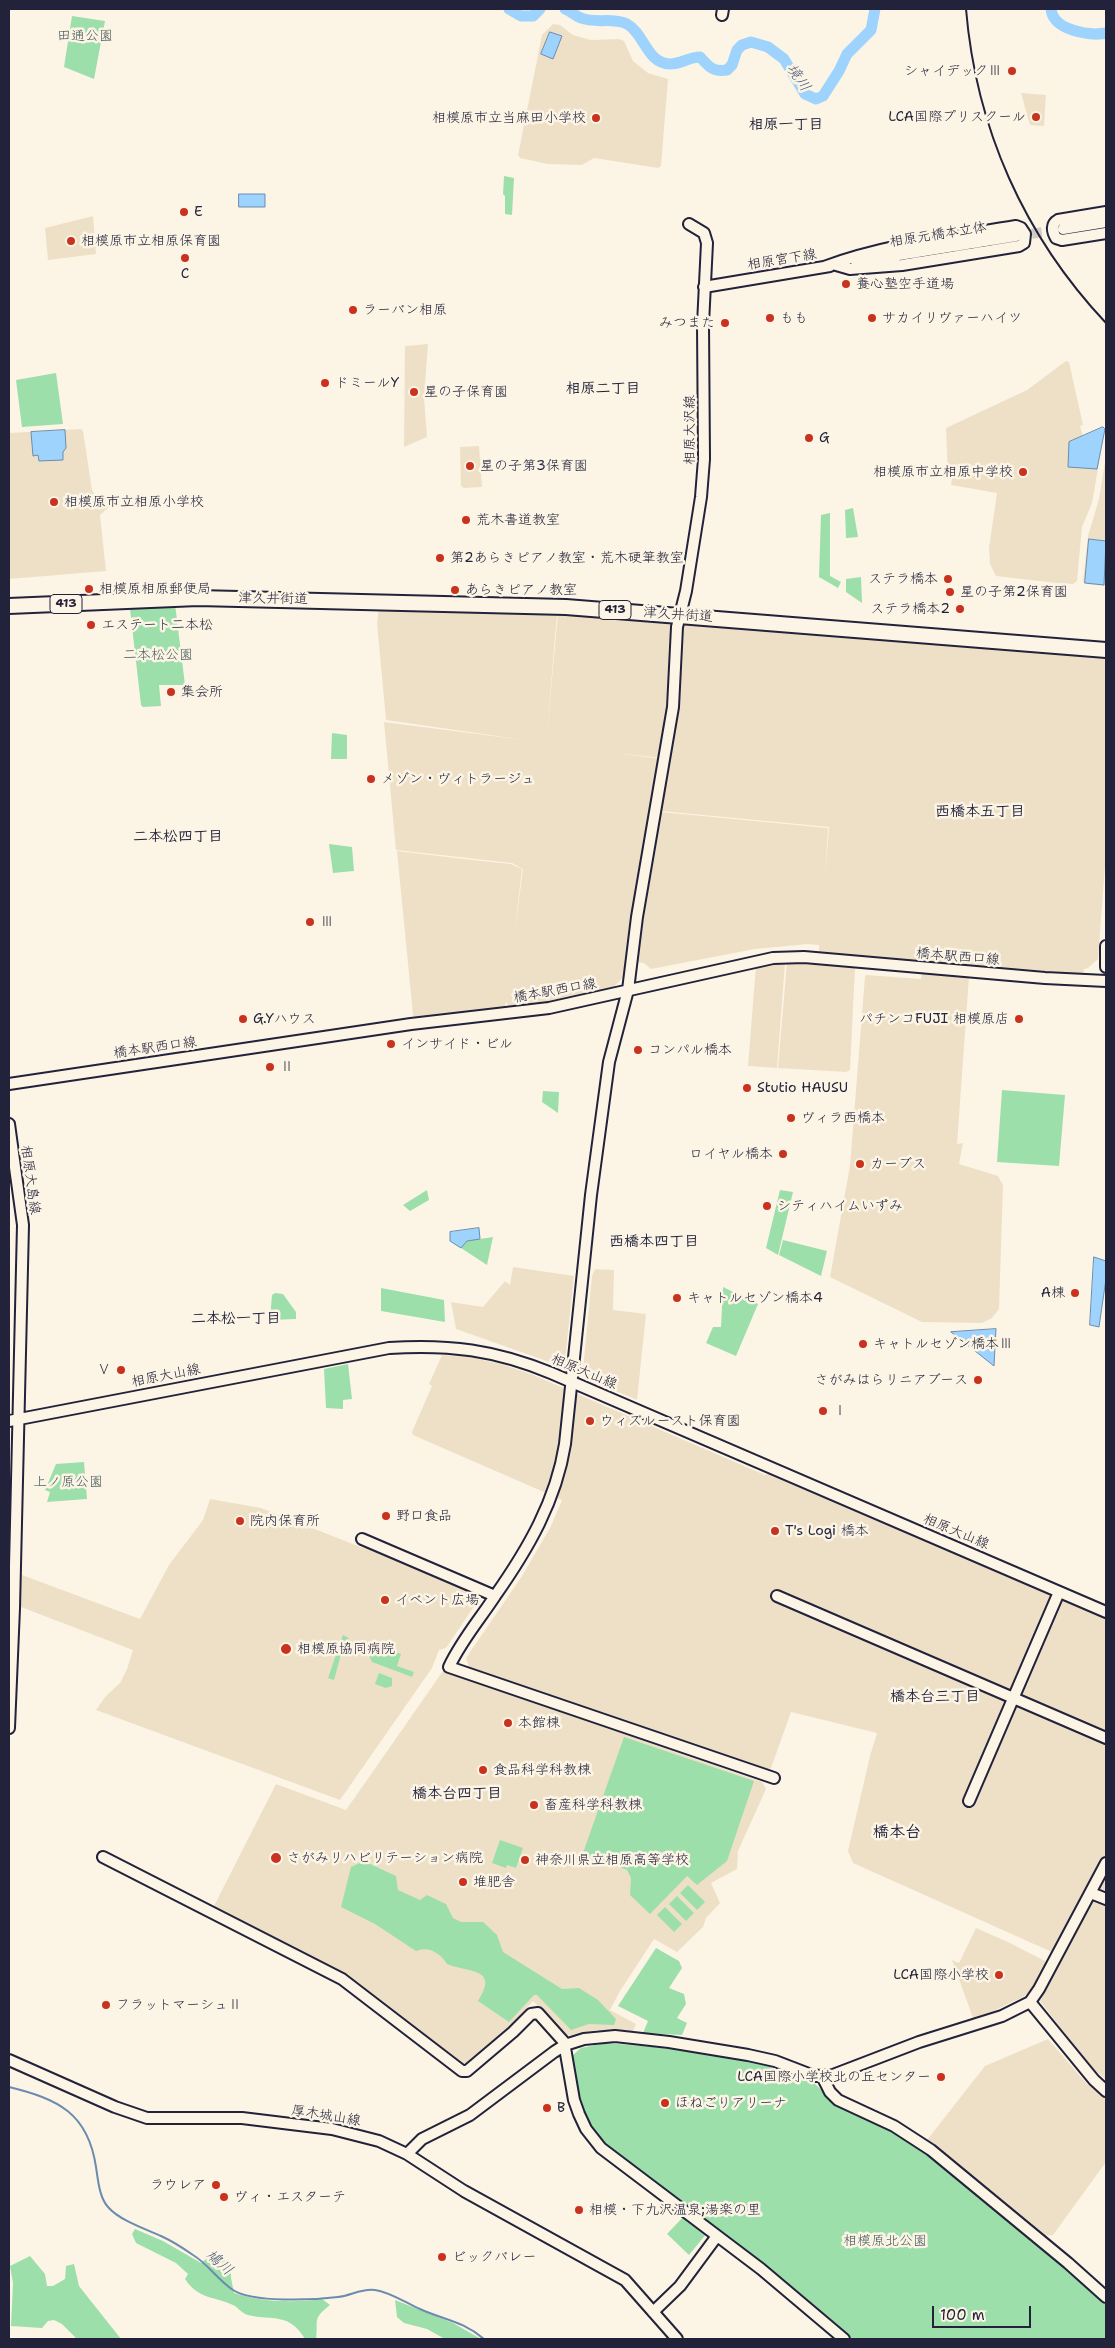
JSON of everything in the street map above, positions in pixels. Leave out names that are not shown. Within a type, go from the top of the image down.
[{"type":"highway","name":"津久井街道","points":[[9,606],[198,598],[566,608],[680,615],[1106,650]]},
{"type":"street","points":[[1106,212],[1058,220],[1053,228],[1056,238],[1060,239],[1106,233]]},
{"type":"street","points":[[1063,229],[1106,222]]},
{"type":"street","name":"相原大沢線","points":[[690,224],[704,233],[707,242],[704,287],[703,477],[697,523],[677,627],[673,706],[637,917],[628,990],[609,1062],[591,1195],[564,1454],[551,1498],[527,1548],[458,1649],[449,1667],[774,1778]]},
{"type":"street","points":[[824,267],[852,257],[931,240],[1016,226],[1020,227],[1025,234],[1024,243],[1019,246],[902,265],[850,269],[836,265]]},
{"type":"street","name":"相原元橋本立体","points":[[864,261],[1016,236]]},
{"type":"street","name":"相原宮下線","points":[[704,287],[864,261]]},
{"type":"street","points":[[1106,946],[1106,967]]},
{"type":"street","name":"橋本駅西口線","points":[[9,1084],[410,1024],[549,1008],[760,960],[796,957],[1045,978],[1106,981]]},
{"type":"street","name":"相原大島線","points":[[9,1124],[23,1225],[13,1420]]},
{"type":"street","name":"相原大山線","points":[[13,1420],[361,1353],[412,1346],[442,1346],[495,1353],[573,1382],[1106,1612]]},
{"type":"street","points":[[9,1728],[13,1420]]},
{"type":"street","points":[[362,1539],[496,1596]]},
{"type":"street","points":[[970,1801],[1012,1698],[1059,1592]]},
{"type":"street","points":[[777,1596],[1106,1738]]},
{"type":"street","points":[[103,1857],[342,1979],[460,2070],[467,2070],[535,2012],[561,2038],[565,2045],[574,2100],[582,2121],[591,2136],[607,2153],[774,2279],[844,2339]]},
{"type":"street","points":[[407,2154],[429,2134],[470,2115],[565,2045],[584,2039],[608,2036],[653,2040],[758,2057],[809,2074],[822,2076],[844,2073],[895,2050],[989,2021],[1030,2002],[1039,1990],[1106,1863]]},
{"type":"street","points":[[1091,1893],[1106,1899]]},
{"type":"street","points":[[1030,2002],[1094,2080],[1106,2091]]},
{"type":"street","name":"厚木城山線","points":[[9,2060],[115,2107],[146,2118],[234,2118],[332,2129],[371,2138],[407,2154],[464,2192],[625,2280],[676,2339]]},
{"type":"street","points":[[822,2076],[830,2092],[838,2100],[894,2126],[931,2150],[1068,2263],[1106,2297]]},
{"type":"street","points":[[653,2312],[680,2286],[717,2236]]},
{"type":"shaded area","name":"相模原市立当麻田小学校","points":[[553,24],[560,25],[573,35],[591,40],[619,39],[624,41],[633,61],[648,73],[668,79],[661,166],[658,168],[594,158],[582,165],[548,164],[520,158],[518,155],[542,35]]},
{"type":"shaded area","name":"LCA国際プリスクール","points":[[1021,93],[1046,95],[1044,126],[1030,125]]},
{"type":"shaded area","name":"相模原市立相原保育園","points":[[93,216],[96,254],[48,260],[45,228]]},
{"type":"shaded area","name":"星の子保育園","points":[[428,344],[424,397],[427,437],[404,447],[405,346]]},
{"type":"shaded area","name":"相模原市立相原中学校","points":[[1066,361],[1069,362],[1083,425],[1080,426],[1083,436],[1103,427],[1105,429],[1092,503],[1082,527],[1077,581],[1073,584],[1056,583],[996,576],[990,564],[989,548],[997,493],[951,485],[952,478],[948,475],[946,428],[1027,390]]},
{"type":"shaded area","name":"相模原市立相原小学校","points":[[81,429],[83,431],[92,490],[98,500],[109,507],[100,515],[106,571],[9,579],[9,433]]},
{"type":"shaded area","name":"星の子第3保育園","points":[[479,446],[482,487],[464,488],[461,486],[460,447]]},
{"type":"shaded area","points":[[1106,456],[1106,586],[1085,584],[1083,581],[1088,536],[1099,499]]},
{"type":"shaded area","points":[[379,608],[557,614],[546,744],[558,613],[667,621],[672,625],[670,705],[661,758],[616,753],[661,759],[626,974],[613,988],[547,1002],[509,1007],[506,1002],[505,1008],[416,1018],[413,1015],[397,851],[511,864],[522,869],[514,938],[523,869],[512,863],[396,850],[384,722],[524,740],[386,720],[377,623]]},
{"type":"shaded area","points":[[686,622],[1105,656],[1106,852],[1098,959],[1088,968],[1084,969],[1083,975],[819,952],[819,945],[808,944],[755,949],[651,969],[644,963],[637,962],[661,812],[828,828],[825,879],[829,827],[661,811],[678,706],[682,625]]},
{"type":"shaded area","points":[[787,962],[808,962],[855,968],[850,1070],[846,1072],[778,1068]]},
{"type":"shaded area","points":[[785,963],[777,1068],[748,1066],[756,966]]},
{"type":"shaded area","points":[[922,973],[969,977],[957,1144],[963,1143],[959,1164],[998,1176],[1003,1185],[999,1309],[992,1318],[982,1323],[922,1322],[830,1277],[850,1166],[865,976],[921,979]]},
{"type":"shaded area","points":[[513,1267],[574,1276],[565,1360],[558,1365],[456,1329],[451,1302],[483,1307],[505,1281],[510,1285]]},
{"type":"shaded area","points":[[595,1269],[614,1270],[613,1310],[646,1314],[637,1400],[588,1379],[583,1370],[592,1276]]},
{"type":"shaded area","points":[[442,1355],[469,1357],[501,1364],[531,1374],[765,1475],[771,1473],[1106,1617],[1106,2080],[1090,2066],[1040,2001],[1063,1957],[853,1863],[848,1851],[877,1733],[791,1712],[771,1768],[766,1770],[469,1667],[466,1658],[522,1576],[550,1528],[562,1500],[413,1435],[412,1432],[432,1386],[429,1384]]},
{"type":"shaded area","name":"相模原協同病院","points":[[210,1499],[261,1508],[363,1548],[368,1548],[478,1595],[479,1599],[446,1648],[439,1650],[432,1668],[340,1800],[96,1710],[105,1697],[120,1683],[133,1650],[21,1607],[20,1576],[22,1575],[140,1619],[169,1565],[203,1520]]},
{"type":"shaded area","name":"神奈川県立相原高等学校","points":[[443,1671],[762,1782],[766,1789],[738,1851],[737,1869],[711,1883],[720,1903],[706,1918],[703,1927],[677,1952],[654,1939],[620,1991],[610,2010],[636,2024],[632,2033],[596,2030],[567,2036],[533,2001],[509,2028],[466,2064],[462,2064],[346,1975],[214,1906],[276,1784],[346,1810]]},
{"type":"shaded area","name":"LCA国際小学校","points":[[976,1928],[1045,1961],[1046,1964],[1035,1986],[1023,1997],[973,2018],[952,1960],[959,1963]]},
{"type":"shaded area","points":[[1048,2039],[1087,2084],[1106,2099],[1106,2162],[1053,2235],[1044,2236],[927,2140],[985,2066]]},
{"type":"green space","name":"田通公園","points":[[72,16],[105,21],[94,79],[64,67]]},
{"type":"green space","points":[[1069,31],[1106,33],[1106,39],[1087,38]]},
{"type":"green space","points":[[504,176],[514,178],[512,215],[505,214]]},
{"type":"green space","points":[[56,373],[63,424],[22,427],[16,380]]},
{"type":"green space","points":[[853,508],[858,537],[846,538],[845,510]]},
{"type":"green space","points":[[830,513],[830,576],[841,582],[838,588],[819,577],[821,515]]},
{"type":"green space","points":[[861,577],[862,603],[846,592],[846,579]]},
{"type":"green space","name":"二本松公園","points":[[175,604],[185,685],[159,685],[161,706],[143,707],[141,705],[130,609],[133,606]]},
{"type":"green space","points":[[332,733],[347,735],[347,759],[331,759]]},
{"type":"green space","points":[[329,844],[352,847],[354,871],[333,873]]},
{"type":"green space","points":[[1002,1090],[1065,1095],[1059,1166],[997,1162]]},
{"type":"green space","points":[[543,1091],[559,1092],[558,1113],[542,1102]]},
{"type":"green space","points":[[427,1190],[429,1200],[410,1211],[403,1205]]},
{"type":"green space","points":[[780,1190],[793,1192],[778,1255],[766,1248]]},
{"type":"green space","points":[[493,1237],[487,1265],[461,1248],[467,1241]]},
{"type":"green space","points":[[783,1240],[827,1251],[821,1276],[779,1255]]},
{"type":"green space","points":[[723,1287],[758,1304],[736,1356],[706,1343],[713,1327],[721,1327]]},
{"type":"green space","points":[[381,1288],[444,1300],[445,1322],[381,1311]]},
{"type":"green space","points":[[275,1293],[283,1294],[296,1312],[296,1319],[272,1320],[270,1318],[272,1295]]},
{"type":"green space","points":[[348,1364],[352,1399],[343,1400],[343,1409],[326,1408],[324,1369]]},
{"type":"green space","name":"上ノ原公園","points":[[84,1462],[87,1499],[47,1502],[50,1492],[45,1490],[56,1464]]},
{"type":"green space","points":[[343,1635],[349,1638],[344,1643],[334,1680],[328,1678]]},
{"type":"green space","points":[[379,1647],[401,1654],[397,1666],[414,1672],[412,1677],[372,1662],[369,1656],[370,1651]]},
{"type":"green space","points":[[379,1673],[392,1678],[392,1686],[386,1688],[375,1684]]},
{"type":"green space","points":[[624,1737],[754,1781],[727,1861],[697,1885],[687,1876],[650,1914],[630,1895],[631,1878],[627,1870],[583,1853]]},
{"type":"green space","points":[[500,1840],[523,1848],[516,1868],[507,1865],[506,1868],[492,1863]]},
{"type":"green space","points":[[364,1861],[396,1876],[398,1890],[420,1900],[427,1895],[446,1904],[453,1918],[461,1922],[483,1922],[497,1935],[503,1952],[562,1989],[579,1988],[598,2000],[616,2019],[614,2025],[589,2024],[571,2030],[537,1995],[534,1995],[509,2022],[478,2001],[484,1990],[485,1982],[479,1973],[447,1964],[434,1951],[425,1949],[416,1951],[375,1924],[341,1907],[351,1867]]},
{"type":"green space","points":[[688,1885],[705,1902],[697,1910],[680,1893]]},
{"type":"green space","points":[[677,1896],[694,1913],[686,1921],[669,1904]]},
{"type":"green space","points":[[665,1907],[682,1924],[674,1932],[657,1915]]},
{"type":"green space","points":[[656,1948],[679,1961],[682,1968],[669,1988],[684,1994],[686,2004],[677,2018],[687,2023],[682,2035],[643,2033],[648,2021],[618,2006]]},
{"type":"green space","name":"相模原北公園","points":[[606,2043],[654,2047],[738,2059],[765,2065],[815,2084],[837,2105],[868,2118],[919,2145],[1003,2214],[1106,2305],[1106,2339],[853,2339],[773,2272],[607,2146],[599,2137],[592,2126],[578,2092],[573,2055],[581,2048]]},
{"type":"green space","points":[[684,2216],[707,2233],[689,2255],[667,2234]]},
{"type":"green space","points":[[135,2229],[163,2241],[201,2263],[216,2251],[231,2266],[234,2293],[278,2301],[322,2299],[330,2305],[318,2317],[316,2339],[305,2339],[299,2330],[287,2321],[246,2314],[235,2306],[196,2291],[185,2279],[188,2274],[176,2263],[136,2243],[132,2234]]},
{"type":"green space","points":[[30,2256],[45,2274],[47,2286],[53,2286],[65,2279],[66,2266],[74,2264],[79,2286],[121,2339],[77,2339],[62,2324],[54,2320],[48,2321],[42,2328],[11,2326],[13,2283],[10,2266]]},
{"type":"green space","points":[[395,2300],[453,2323],[481,2339],[445,2339],[427,2329],[404,2323],[397,2317]]},
{"type":"water","points":[[550,32],[562,36],[553,59],[541,54]]},
{"type":"water","points":[[239,194],[265,194],[265,207],[239,207]]},
{"type":"water","points":[[1103,427],[1105,429],[1097,469],[1068,467],[1069,442]]},
{"type":"water","points":[[65,430],[66,448],[63,452],[63,460],[39,461],[38,455],[33,456],[31,432]]},
{"type":"water","points":[[1089,539],[1106,541],[1104,585],[1085,583]]},
{"type":"water","points":[[479,1228],[480,1239],[467,1241],[461,1248],[450,1241],[450,1232]]},
{"type":"water","points":[[1094,1257],[1106,1261],[1106,1279],[1099,1327],[1090,1325]]},
{"type":"water","points":[[996,1329],[994,1366],[951,1332]]},
{"type":"waterway","name":"境川","points":[[509,9],[521,16],[533,16],[540,9]]},
{"type":"waterway","name":"境川","points":[[565,9],[587,20],[616,21],[627,24],[638,34],[651,54],[662,63],[674,64],[700,57],[712,68],[727,70],[732,65],[737,50],[742,45],[751,42],[768,47],[784,59],[805,94],[816,99],[823,96],[847,54],[871,30],[875,9]]},
{"type":"waterway","name":"境川","points":[[1051,9],[1053,16],[1065,27],[1081,32],[1106,33]]},
{"type":"waterway","name":"鳩川","points":[[9,2087],[56,2103],[78,2121],[86,2133],[92,2149],[99,2188],[105,2203],[113,2212],[185,2250],[203,2263],[233,2290],[254,2297],[284,2300],[338,2297],[365,2290],[375,2290],[461,2324],[484,2339]]},
{"type":"tunnel","points":[[1017,236],[1062,229]]},
{"type":"railway","points":[[966,9],[972,53],[981,96],[993,138],[1009,178],[1028,217],[1051,254],[1106,323]]},
{"type":"place","name":"シャイデックⅢ","points":[[1012,71]]},
{"type":"place","name":"LCA国際プリスクール","points":[[1036,117]]},
{"type":"place","name":"相模原市立当麻田小学校","points":[[596,118]]},
{"type":"place","name":"E","points":[[184,212]]},
{"type":"place","name":"相模原市立相原保育園","points":[[71,241]]},
{"type":"place","name":"C","points":[[185,258]]},
{"type":"place","name":"養心塾空手道場","points":[[846,284]]},
{"type":"place","name":"ラーバン相原","points":[[353,310]]},
{"type":"place","name":"もも","points":[[770,318]]},
{"type":"place","name":"サカイリヴァーハイツ","points":[[872,318]]},
{"type":"place","name":"みつまた","points":[[725,323]]},
{"type":"place","name":"ドミールY","points":[[325,383]]},
{"type":"place","name":"星の子保育園","points":[[414,392]]},
{"type":"place","name":"G","points":[[809,438]]},
{"type":"place","name":"星の子第3保育園","points":[[470,466]]},
{"type":"place","name":"相模原市立相原中学校","points":[[1023,472]]},
{"type":"place","name":"相模原市立相原小学校","points":[[54,502]]},
{"type":"place","name":"荒木書道教室","points":[[466,520]]},
{"type":"place","name":"第2あらきピアノ教室・荒木硬筆教室","points":[[440,558]]},
{"type":"place","name":"ステラ橋本","points":[[948,579]]},
{"type":"place","name":"相模原相原郵便局","points":[[89,589]]},
{"type":"place","name":"あらきピアノ教室","points":[[455,590]]},
{"type":"place","name":"星の子第2保育園","points":[[950,592]]},
{"type":"place","name":"ステラ橋本2","points":[[960,609]]},
{"type":"place","name":"エステート二本松","points":[[91,625]]},
{"type":"place","name":"集会所","points":[[171,692]]},
{"type":"place","name":"メゾン・ヴィトラージュ","points":[[371,779]]},
{"type":"place","name":"Ⅲ","points":[[310,922]]},
{"type":"place","name":"G.Yハウス","points":[[243,1019]]},
{"type":"place","name":"パチンコFUJI 相模原店","points":[[1019,1019]]},
{"type":"place","name":"インサイド・ビル","points":[[391,1044]]},
{"type":"place","name":"コンパル橋本","points":[[638,1050]]},
{"type":"place","name":"Ⅱ","points":[[270,1067]]},
{"type":"place","name":"Stutio HAUSU","points":[[747,1088]]},
{"type":"place","name":"ヴィラ西橋本","points":[[791,1118]]},
{"type":"place","name":"ロイヤル橋本","points":[[783,1154]]},
{"type":"place","name":"カーブス","points":[[860,1164]]},
{"type":"place","name":"シティハイムいずみ","points":[[767,1206]]},
{"type":"place","name":"A棟","points":[[1075,1293]]},
{"type":"place","name":"キャトルセゾン橋本4","points":[[677,1298]]},
{"type":"place","name":"キャトルセゾン橋本Ⅲ","points":[[863,1344]]},
{"type":"place","name":"Ⅴ","points":[[121,1370]]},
{"type":"place","name":"さがみはらリニアブース","points":[[978,1380]]},
{"type":"place","name":"Ⅰ","points":[[823,1411]]},
{"type":"place","name":"ウィズルースト保育園","points":[[590,1421]]},
{"type":"place","name":"野口食品","points":[[386,1516]]},
{"type":"place","name":"院内保育所","points":[[240,1521]]},
{"type":"place","name":"T's Logi 橋本","points":[[775,1531]]},
{"type":"place","name":"イベント広場","points":[[385,1600]]},
{"type":"place","name":"相模原協同病院","points":[[286,1649]]},
{"type":"place","name":"本館棟","points":[[508,1723]]},
{"type":"place","name":"食品科学科教棟","points":[[483,1770]]},
{"type":"place","name":"畜産科学科教棟","points":[[534,1805]]},
{"type":"place","name":"さがみリハビリテーション病院","points":[[276,1858]]},
{"type":"place","name":"神奈川県立相原高等学校","points":[[525,1860]]},
{"type":"place","name":"堆肥舎","points":[[463,1882]]},
{"type":"place","name":"LCA国際小学校","points":[[999,1975]]},
{"type":"place","name":"フラットマーシュⅡ","points":[[106,2005]]},
{"type":"place","name":"LCA国際小学校北の丘センター","points":[[941,2077]]},
{"type":"place","name":"ほねごりアリーナ","points":[[665,2103]]},
{"type":"place","name":"B","points":[[547,2108]]},
{"type":"place","name":"ラウレア","points":[[216,2185]]},
{"type":"place","name":"ヴィ・エスターテ","points":[[224,2197]]},
{"type":"place","name":"相模・下九沢温泉;湯楽の里","points":[[579,2210]]},
{"type":"place","name":"ビックバレー","points":[[442,2257]]},
{"type":"district","name":"相原一丁目","points":[[786,125]]},
{"type":"district","name":"相原二丁目","points":[[603,389]]},
{"type":"district","name":"西橋本五丁目","points":[[980,812]]},
{"type":"district","name":"二本松四丁目","points":[[178,837]]},
{"type":"district","name":"西橋本四丁目","points":[[654,1242]]},
{"type":"district","name":"二本松一丁目","points":[[236,1319]]},
{"type":"district","name":"橋本台三丁目","points":[[935,1697]]},
{"type":"district","name":"橋本台四丁目","points":[[457,1794]]},
{"type":"district","name":"橋本台","points":[[897,1833]]}]
